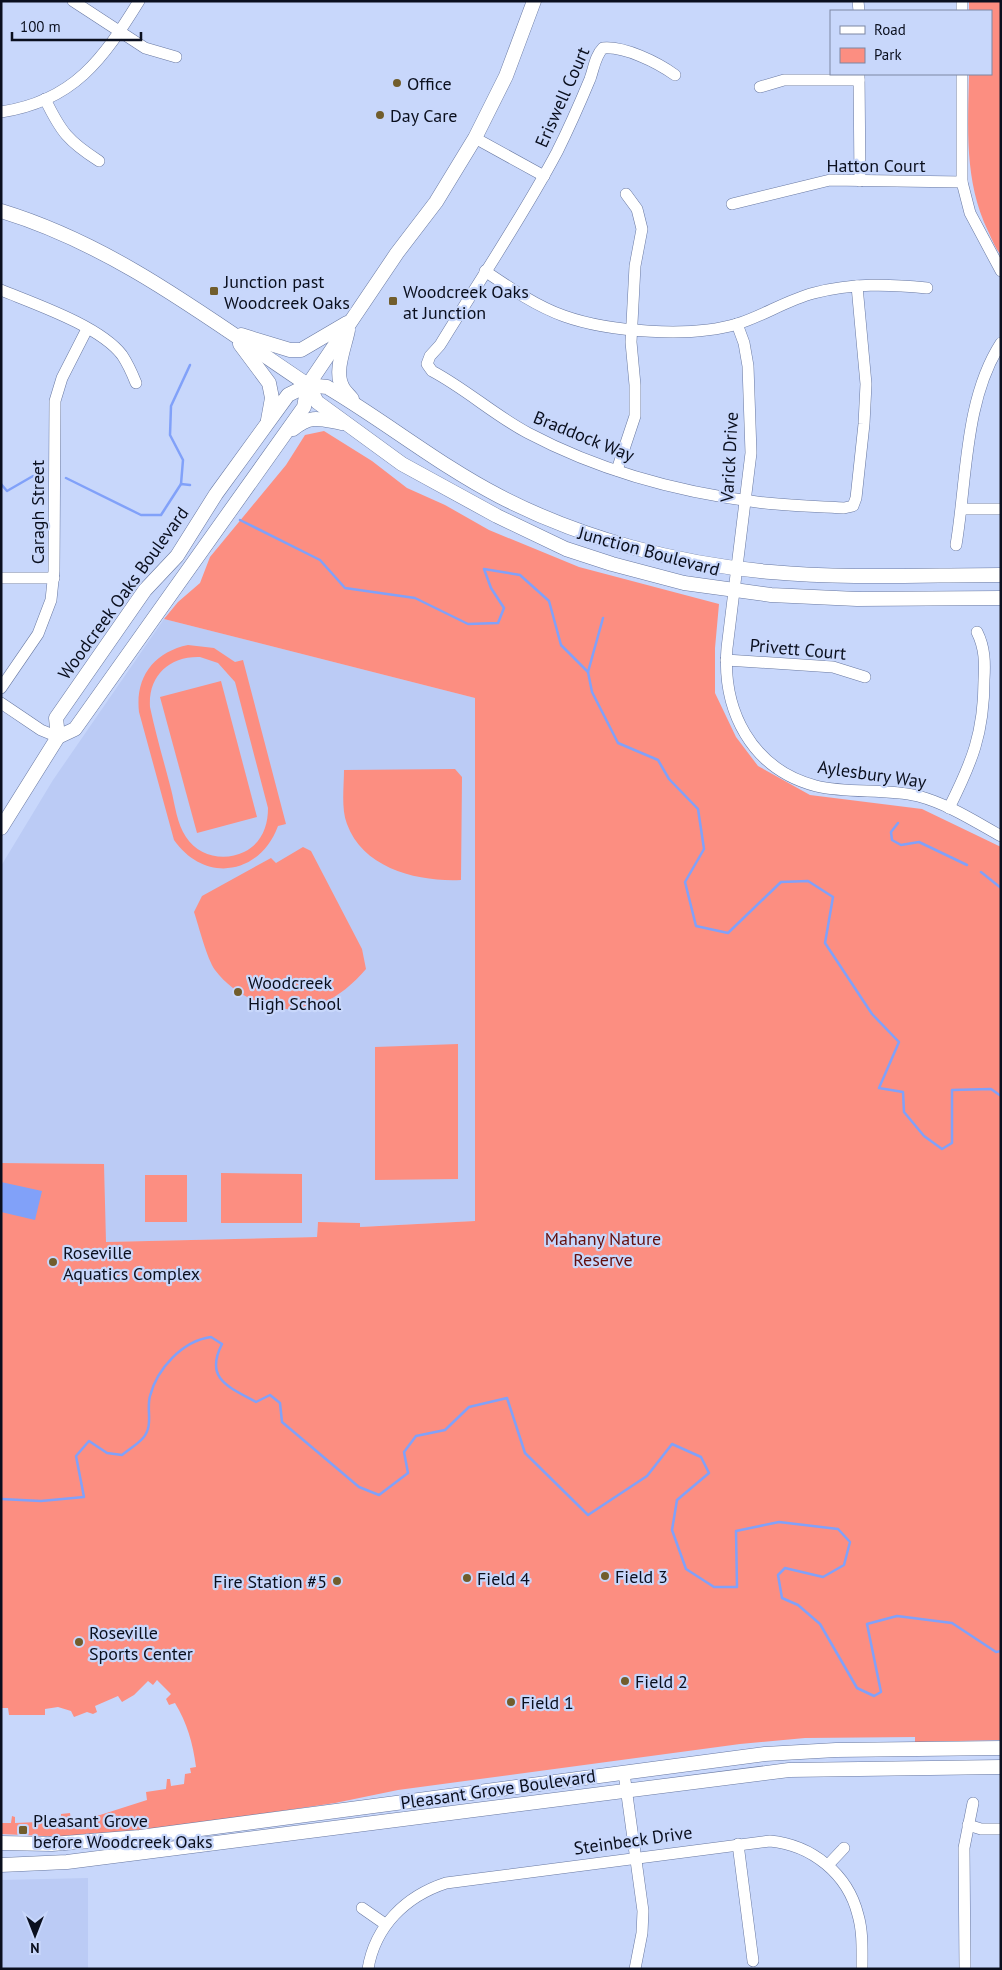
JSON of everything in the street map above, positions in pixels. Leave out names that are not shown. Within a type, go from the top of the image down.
[{"type":"main road","name":"Woodcreek Oaks Boulevard","points":[[1,828],[58,737],[75,729],[304,407],[308,385],[397,252],[436,202],[475,138],[506,76],[534,1]]},
{"type":"main road","name":"Junction Boulevard","points":[[1,211],[59,231],[126,264],[159,283],[308,385],[317,402],[402,464],[497,516],[566,549],[648,574],[734,592],[838,598],[1001,598]]},
{"type":"main road","points":[[231,332],[290,350],[300,350],[350,321]]},
{"type":"main road","points":[[350,321],[340,370],[340,380],[342,386],[356,404]]},
{"type":"main road","points":[[231,332],[270,383],[272,398],[267,425]]},
{"type":"main road","name":"Woodcreek Oaks Boulevard","points":[[58,737],[56,718],[145,590],[177,556],[216,494],[288,395],[308,385]]},
{"type":"main road","name":"Junction Boulevard","points":[[308,385],[327,387],[356,404],[459,473],[532,512],[649,551],[737,568],[818,575],[1001,575]]},
{"type":"main road","points":[[283,438],[305,420],[319,418],[347,424]]},
{"type":"main road","name":"Pleasant Grove Boulevard","points":[[1,1843],[52,1844],[148,1836],[740,1757],[809,1751],[1001,1748]]},
{"type":"main road","name":"Pleasant Grove Boulevard","points":[[1,1865],[67,1862],[788,1770],[1001,1767]]},
{"type":"main road","points":[[1,1850],[22,1850],[52,1844]]},
{"type":"street","points":[[73,1],[145,48],[176,57]]},
{"type":"street","points":[[1,112],[45,99],[77,80],[94,67],[120,33],[139,1]]},
{"type":"street","name":"Eriswell Court","points":[[544,176],[570,124],[594,68],[597,54],[603,48],[610,47],[645,58],[674,75]]},
{"type":"street","points":[[962,75],[962,182],[970,212],[1001,271]]},
{"type":"street","points":[[760,87],[784,80],[859,77],[860,181]]},
{"type":"street","points":[[45,99],[65,136],[98,162]]},
{"type":"street","points":[[475,138],[544,176],[485,271],[519,294],[563,316],[604,326],[692,332],[737,324],[814,293],[857,286],[885,285],[927,288]]},
{"type":"street","name":"Hatton Court","points":[[732,204],[830,180],[962,182]]},
{"type":"street","points":[[617,470],[635,416],[635,385],[631,356],[632,328],[636,266],[642,229],[637,209],[626,194]]},
{"type":"street","name":"Braddock Way","points":[[485,271],[440,344],[430,356],[427,364],[432,371],[528,433],[564,450],[617,470],[681,489],[746,500],[844,508],[853,506],[856,498],[866,405],[857,286]]},
{"type":"street","points":[[1,290],[51,311],[87,329],[117,350],[127,364],[136,383]]},
{"type":"street","name":"Varick Drive","points":[[734,592],[751,453],[748,366],[744,343],[737,324]]},
{"type":"street","name":"Caragh Street","points":[[1,688],[42,627],[51,600],[54,578],[55,401],[66,368],[87,329]]},
{"type":"street","points":[[956,545],[971,427],[984,380],[1001,343]]},
{"type":"street","points":[[962,509],[1001,509]]},
{"type":"street","points":[[1,578],[54,578]]},
{"type":"street","name":"Aylesbury Way","points":[[734,592],[726,660],[727,691],[740,726],[758,752],[770,763],[801,781],[816,786],[917,796],[949,808],[1001,836]]},
{"type":"street","points":[[949,808],[972,759],[981,729],[985,660],[982,642],[977,632]]},
{"type":"street","name":"Privett Court","points":[[726,660],[833,667],[866,677]]},
{"type":"street","points":[[1,703],[41,730],[58,737]]},
{"type":"street","points":[[624,1773],[643,1911],[641,1942],[635,1969]]},
{"type":"street","points":[[965,1969],[964,1848],[973,1803]]},
{"type":"street","points":[[968,1826],[981,1829],[1001,1828]]},
{"type":"street","name":"Steinbeck Drive","points":[[368,1969],[377,1939],[386,1924],[408,1902],[432,1888],[446,1883],[738,1844],[783,1842],[805,1851],[828,1865],[840,1877],[855,1903],[861,1929],[862,1969]]},
{"type":"street","points":[[738,1844],[753,1961]]},
{"type":"street","points":[[828,1865],[844,1848]]},
{"type":"street","points":[[362,1908],[386,1924]]},
{"type":"shaded area","name":"Woodcreek High School","points":[[164,619],[475,698],[475,1221],[359,1227],[360,1223],[318,1222],[317,1237],[105,1242],[104,1164],[1,1163],[1,866],[53,780]]},
{"type":"shaded area","points":[[88,1878],[88,1969],[1,1969],[1,1880]]},
{"type":"green space","points":[[969,1],[1001,1],[1001,255],[980,212],[971,174],[968,134],[969,75],[992,75],[992,10],[969,10]]},
{"type":"green space","name":"Mahany Nature Reserve","points":[[324,431],[372,461],[407,488],[445,505],[489,530],[579,567],[719,604],[715,648],[715,693],[736,737],[758,766],[810,795],[922,809],[1001,847],[1001,1740],[915,1742],[915,1737],[805,1738],[740,1744],[398,1790],[335,1803],[131,1833],[65,1837],[1,1834],[1,1823],[11,1823],[12,1816],[15,1817],[15,1823],[61,1821],[61,1814],[70,1813],[71,1820],[100,1815],[147,1800],[146,1792],[166,1789],[167,1779],[170,1779],[171,1786],[184,1784],[185,1774],[191,1773],[190,1768],[196,1767],[191,1741],[183,1718],[175,1703],[169,1705],[166,1699],[171,1694],[157,1680],[153,1685],[148,1681],[134,1695],[122,1702],[118,1696],[95,1706],[97,1712],[93,1714],[87,1712],[74,1717],[71,1711],[58,1707],[45,1709],[45,1715],[9,1715],[8,1708],[1,1708],[1,1163],[104,1164],[106,1242],[317,1237],[318,1222],[360,1223],[360,1227],[475,1221],[475,698],[164,619],[178,602],[200,583],[210,557],[286,465],[305,435]]},
{"type":"green space","points":[[188,645],[214,648],[235,662],[243,660],[286,824],[278,826],[270,842],[259,855],[245,864],[231,868],[216,868],[201,863],[187,854],[174,840],[139,712],[140,688],[149,668],[156,660],[176,648]],"holes":[[[200,657],[218,663],[235,682],[268,808],[267,821],[260,839],[244,852],[228,857],[204,853],[191,844],[183,832],[150,707],[150,696],[157,677],[170,664],[179,660]]]},
{"type":"green space","points":[[221,681],[257,817],[197,833],[160,697]]},
{"type":"green space","points":[[455,769],[462,777],[461,880],[428,878],[394,870],[366,852],[355,839],[345,818],[343,797],[344,770]]},
{"type":"green space","points":[[303,847],[311,851],[362,949],[366,969],[345,989],[321,1004],[307,1008],[277,1008],[249,998],[224,981],[212,965],[194,912],[202,896],[271,858],[276,863]]},
{"type":"green space","points":[[458,1044],[458,1179],[375,1180],[375,1047]]},
{"type":"green space","points":[[221,1173],[302,1174],[302,1223],[221,1223]]},
{"type":"green space","points":[[145,1175],[187,1175],[187,1222],[145,1222]]},
{"type":"water","points":[[1,1182],[42,1191],[35,1220],[1,1212]]},
{"type":"waterway","points":[[181,484],[183,460],[170,435],[171,406],[190,365]]},
{"type":"waterway","points":[[1,484],[7,491],[33,476]]},
{"type":"waterway","points":[[66,478],[141,515],[161,515],[181,484],[190,485]]},
{"type":"waterway","points":[[240,520],[320,560],[345,588],[415,598],[468,624],[498,623],[504,608],[491,588],[484,569],[520,575],[549,601],[561,645],[588,672],[592,692],[618,743],[658,760],[669,779],[698,809],[704,849],[685,882],[696,926],[728,933],[781,882],[808,881],[833,897],[825,943],[872,1014],[899,1042],[879,1088],[903,1092],[904,1112],[924,1136],[942,1149],[952,1143],[952,1090],[991,1089],[1001,1096]]},
{"type":"waterway","points":[[588,672],[603,618]]},
{"type":"waterway","points":[[898,823],[891,832],[892,840],[901,845],[919,842],[967,865]]},
{"type":"waterway","points":[[981,872],[1001,888]]},
{"type":"waterway","points":[[1,1499],[41,1501],[84,1497],[76,1456],[89,1441],[107,1453],[122,1455],[143,1438],[149,1423],[150,1396],[158,1376],[181,1350],[190,1344],[211,1337],[222,1344],[217,1356],[216,1366],[222,1380],[237,1392],[256,1402],[270,1395],[280,1403],[282,1422],[359,1487],[379,1495],[408,1473],[404,1452],[416,1436],[445,1430],[469,1407],[507,1398],[525,1453],[588,1515],[647,1476],[672,1444],[701,1457],[709,1473],[677,1500],[672,1530],[686,1569],[714,1587],[737,1587],[736,1531],[779,1522],[838,1529],[850,1542],[844,1565],[823,1577],[785,1568],[778,1575],[782,1598],[798,1605],[820,1624],[857,1688],[874,1696],[881,1692],[867,1624],[897,1616],[952,1623],[996,1652],[1001,1651]]},
{"type":"place","name":"Office","points":[[397,83]]},
{"type":"place","name":"Day Care","points":[[380,115]]},
{"type":"place","name":"Junction past Woodcreek Oaks","points":[[214,291]]},
{"type":"place","name":"Woodcreek Oaks at Junction","points":[[393,301]]},
{"type":"place","name":"Woodcreek High School","points":[[238,992]]},
{"type":"place","name":"Roseville Aquatics Complex","points":[[53,1262]]},
{"type":"place","name":"Field 3","points":[[605,1576]]},
{"type":"place","name":"Field 4","points":[[467,1578]]},
{"type":"place","name":"Fire Station #5","points":[[337,1581]]},
{"type":"place","name":"Roseville Sports Center","points":[[79,1642]]},
{"type":"place","name":"Field 2","points":[[625,1681]]},
{"type":"place","name":"Field 1","points":[[511,1702]]},
{"type":"place","name":"Pleasant Grove before Woodcreek Oaks","points":[[23,1830]]}]
